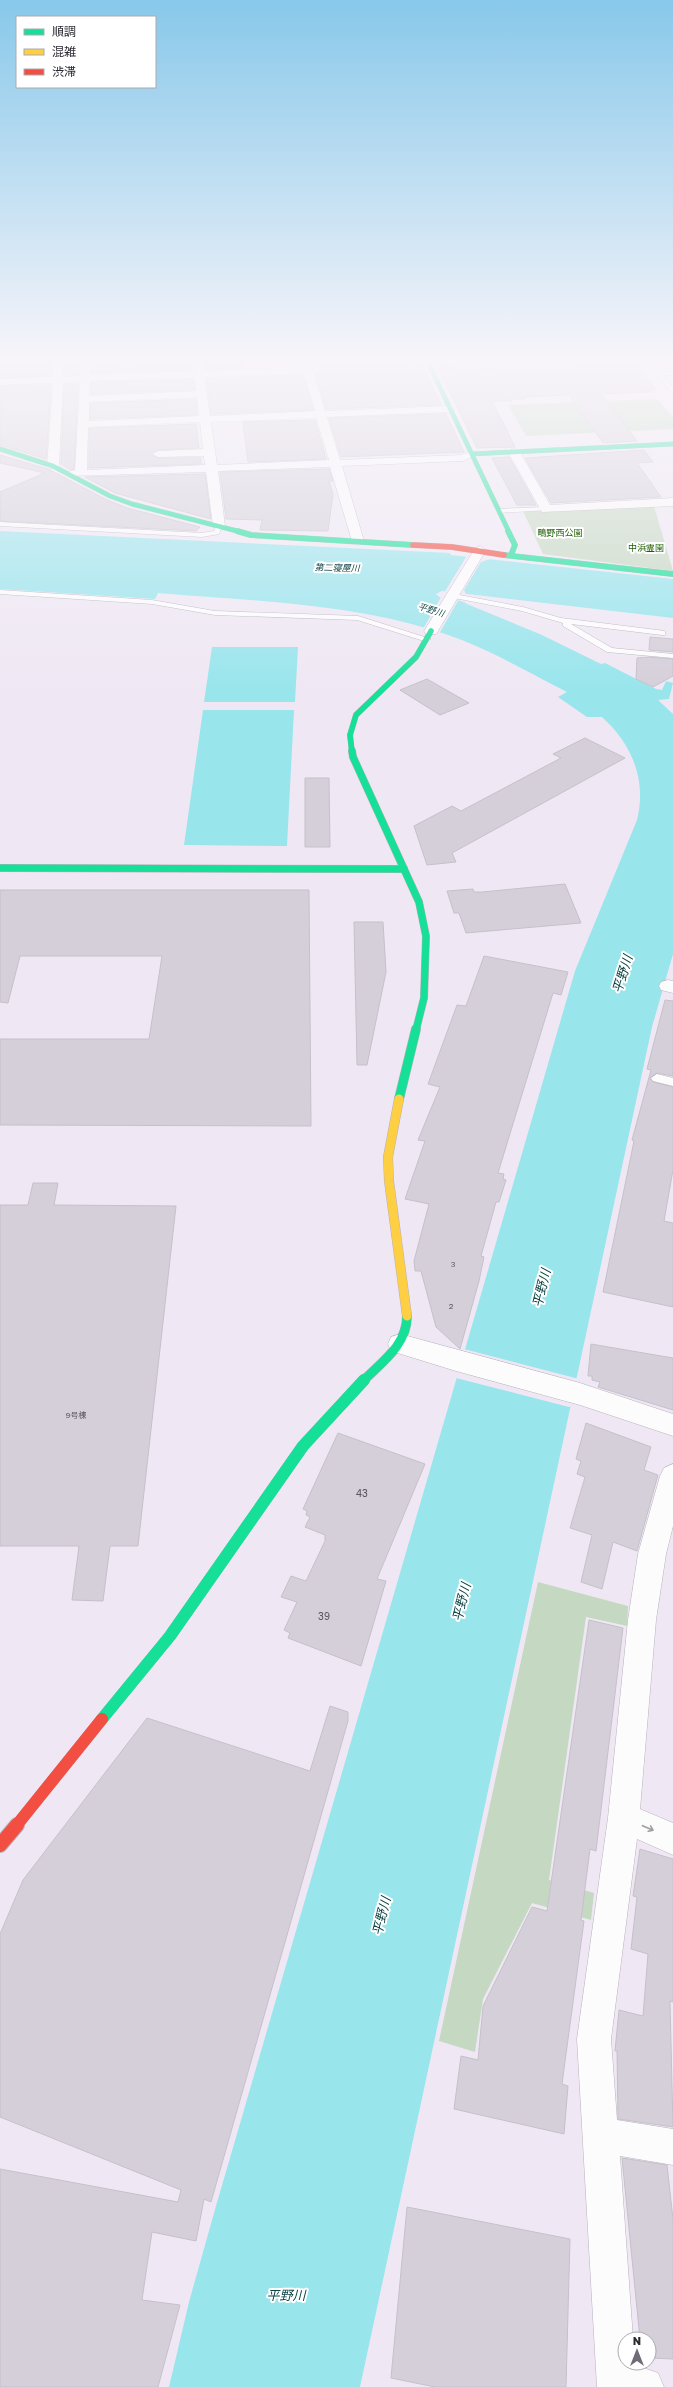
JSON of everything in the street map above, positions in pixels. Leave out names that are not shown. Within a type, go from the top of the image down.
[{"type":"street","points":[[63,469],[76,474],[110,496],[132,504],[251,535],[440,545],[478,553],[511,555],[673,574]]},
{"type":"street","points":[[76,474],[77,469]]},
{"type":"street","points":[[76,474],[201,469]]},
{"type":"street","points":[[212,469],[219,526]]},
{"type":"street","points":[[337,469],[358,541]]},
{"type":"street","points":[[479,469],[515,544],[511,555]]},
{"type":"street","points":[[524,469],[546,509],[673,502]]},
{"type":"street","points":[[0,1845],[170,1636],[302,1446],[329,1416],[400,1344],[407,1324],[407,1304],[389,1180],[388,1157],[400,1094],[424,998],[427,943],[419,902],[353,757],[350,735],[356,715],[416,657],[478,553]]},
{"type":"street","points":[[0,868],[404,869]]},
{"type":"street","points":[[400,1344],[456,1361],[580,1394],[673,1425]]},
{"type":"street","points":[[626,2385],[599,2135],[594,2039],[624,1818],[642,1620],[652,1554],[673,1476]]},
{"type":"street","points":[[624,1818],[673,1839]]},
{"type":"street","points":[[599,2135],[673,2147]]},
{"type":"lane","points":[[499,511],[546,509]]},
{"type":"lane","points":[[0,524],[202,535],[217,533],[219,526]]},
{"type":"lane","points":[[0,592],[152,602],[215,613],[358,618],[429,635]]},
{"type":"lane","points":[[452,596],[523,609],[560,620],[662,633]]},
{"type":"lane","points":[[560,620],[610,650],[673,656]]},
{"type":"lane","points":[[657,1078],[673,1082]]},
{"type":"green space","points":[[654,506],[673,571],[543,554],[523,511]]},
{"type":"green space","points":[[538,1582],[628,1606],[627,1626],[586,1617],[549,1880],[594,1893],[591,1920],[532,1903],[483,1999],[475,2052],[439,2041]]},
{"type":"water","name":"平野川","points":[[0,531],[450,553],[451,555],[673,579],[673,618],[442,591],[436,594],[442,598],[463,602],[542,635],[601,664],[605,663],[656,689],[662,690],[666,681],[673,683],[669,699],[658,700],[673,714],[673,954],[652,1027],[360,2387],[169,2387],[189,2302],[216,2206],[575,971],[637,820],[640,805],[638,777],[629,751],[622,739],[602,717],[587,717],[558,697],[567,692],[472,644],[405,622],[335,609],[264,601],[158,593],[155,599],[0,589]]},
{"type":"water","points":[[212,647],[298,647],[295,702],[204,702]]},
{"type":"water","points":[[203,710],[294,710],[287,846],[184,845]]},
{"type":"pier","points":[[465,554],[493,558],[481,562],[464,590],[466,594],[444,593],[466,557]]},
{"type":"pier","points":[[441,597],[459,599],[439,634],[423,629]]},
{"type":"pier","points":[[464,1349],[579,1379],[573,1406],[569,1407],[456,1378]]},
{"type":"building","points":[[29,469],[49,469],[105,499],[127,508],[200,527],[196,531],[0,521],[0,492],[45,473]]},
{"type":"building","points":[[329,469],[333,481],[329,481],[333,494],[328,531],[260,530],[262,520],[226,519],[220,472]]},
{"type":"building","points":[[498,469],[516,469],[536,505],[517,505]]},
{"type":"building","points":[[532,469],[642,469],[661,497],[551,503]]},
{"type":"building","points":[[205,474],[211,519],[115,493],[85,477]]},
{"type":"building","points":[[650,637],[673,639],[673,652],[649,650]]},
{"type":"building","points":[[649,657],[673,659],[673,676],[653,687],[636,679],[637,658]]},
{"type":"building","points":[[427,679],[469,703],[440,715],[400,690]]},
{"type":"building","points":[[585,738],[625,758],[452,853],[456,862],[427,865],[414,826],[452,806],[461,811],[561,758],[553,754]]},
{"type":"building","points":[[305,778],[329,778],[330,847],[305,847]]},
{"type":"building","points":[[565,884],[581,923],[466,933],[459,913],[454,913],[447,891],[473,889],[474,892],[482,892]]},
{"type":"building","points":[[0,890],[309,890],[311,1126],[0,1125],[0,1039],[149,1039],[162,956],[20,956],[8,1003],[0,1002]]},
{"type":"building","points":[[354,922],[383,922],[386,972],[367,1065],[357,1065]]},
{"type":"building","points":[[484,956],[568,972],[561,995],[553,993],[498,1173],[504,1174],[503,1179],[506,1180],[499,1202],[496,1202],[481,1256],[484,1257],[479,1281],[460,1349],[436,1327],[421,1271],[415,1271],[414,1261],[429,1204],[405,1199],[425,1141],[418,1140],[440,1087],[428,1084],[457,1005],[466,1006]]},
{"type":"building","points":[[665,1000],[673,1001],[673,1076],[657,1073],[650,1078],[653,1082],[673,1087],[673,1170],[664,1221],[673,1223],[673,1307],[603,1292],[634,1141],[632,1140],[651,1070],[647,1069]]},
{"type":"building","points":[[33,1183],[58,1183],[54,1205],[176,1206],[138,1546],[110,1546],[103,1601],[72,1600],[79,1546],[0,1546],[0,1205],[28,1205]]},
{"type":"building","points":[[591,1344],[673,1358],[673,1410],[598,1387],[600,1382],[592,1380],[592,1376],[588,1376]]},
{"type":"building","points":[[586,1423],[651,1447],[644,1470],[658,1475],[637,1551],[613,1542],[602,1589],[581,1582],[592,1535],[570,1528],[585,1477],[577,1474],[581,1461],[576,1459]]},
{"type":"building","points":[[338,1433],[425,1464],[377,1579],[386,1581],[361,1666],[288,1638],[290,1633],[284,1630],[297,1602],[281,1597],[291,1576],[306,1581],[325,1541],[325,1535],[305,1527],[310,1517],[306,1515],[307,1511],[303,1509]]},
{"type":"building","points":[[589,1620],[623,1628],[596,1851],[590,1849],[581,1920],[584,1921],[562,2084],[568,2086],[564,2134],[454,2109],[461,2056],[478,2060],[483,2006],[532,1907],[547,1911]]},
{"type":"building","points":[[330,1706],[348,1712],[348,1721],[211,2202],[204,2199],[196,2241],[152,2232],[142,2300],[180,2305],[158,2387],[0,2387],[0,2169],[178,2202],[181,2190],[0,2117],[0,1934],[23,1880],[147,1718],[310,1771]]},
{"type":"building","points":[[640,1849],[673,1859],[673,2002],[670,2001],[673,2127],[618,2119],[617,2051],[615,2051],[619,2010],[643,2016],[648,1954],[631,1949],[637,1897],[633,1896]]},
{"type":"building","points":[[622,2158],[667,2165],[673,2219],[673,2359],[657,2358],[657,2331],[639,2331]]},
{"type":"building","points":[[407,2207],[570,2239],[566,2387],[435,2387],[391,2378]]},
{"type":"traffic: fast","points":[[59,469],[110,496],[132,504],[251,535],[413,545]]},
{"type":"traffic: fast","points":[[479,469],[515,545],[511,555]]},
{"type":"traffic: fast","points":[[504,555],[673,574]]},
{"type":"traffic: fast","points":[[399,1099],[424,998],[426,936],[419,902],[353,757],[350,735],[356,715],[416,657],[431,631]]},
{"type":"traffic: fast","points":[[0,868],[404,869]]},
{"type":"traffic: fast","points":[[102,1719],[170,1636],[303,1446],[329,1416],[400,1344],[407,1325],[407,1316]]},
{"type":"traffic: slow","points":[[399,1099],[388,1157],[389,1181],[407,1316]]},
{"type":"traffic: jam","points":[[413,545],[452,547],[504,555]]},
{"type":"traffic: jam","points":[[0,1845],[102,1719]]},
{"type":"park label","name":"鴫野西公園","points":[[560,533]]},
{"type":"park label","name":"中浜霊園","points":[[646,548]]},
{"type":"water label","name":"第二寝屋川","points":[[337,568]]}]
